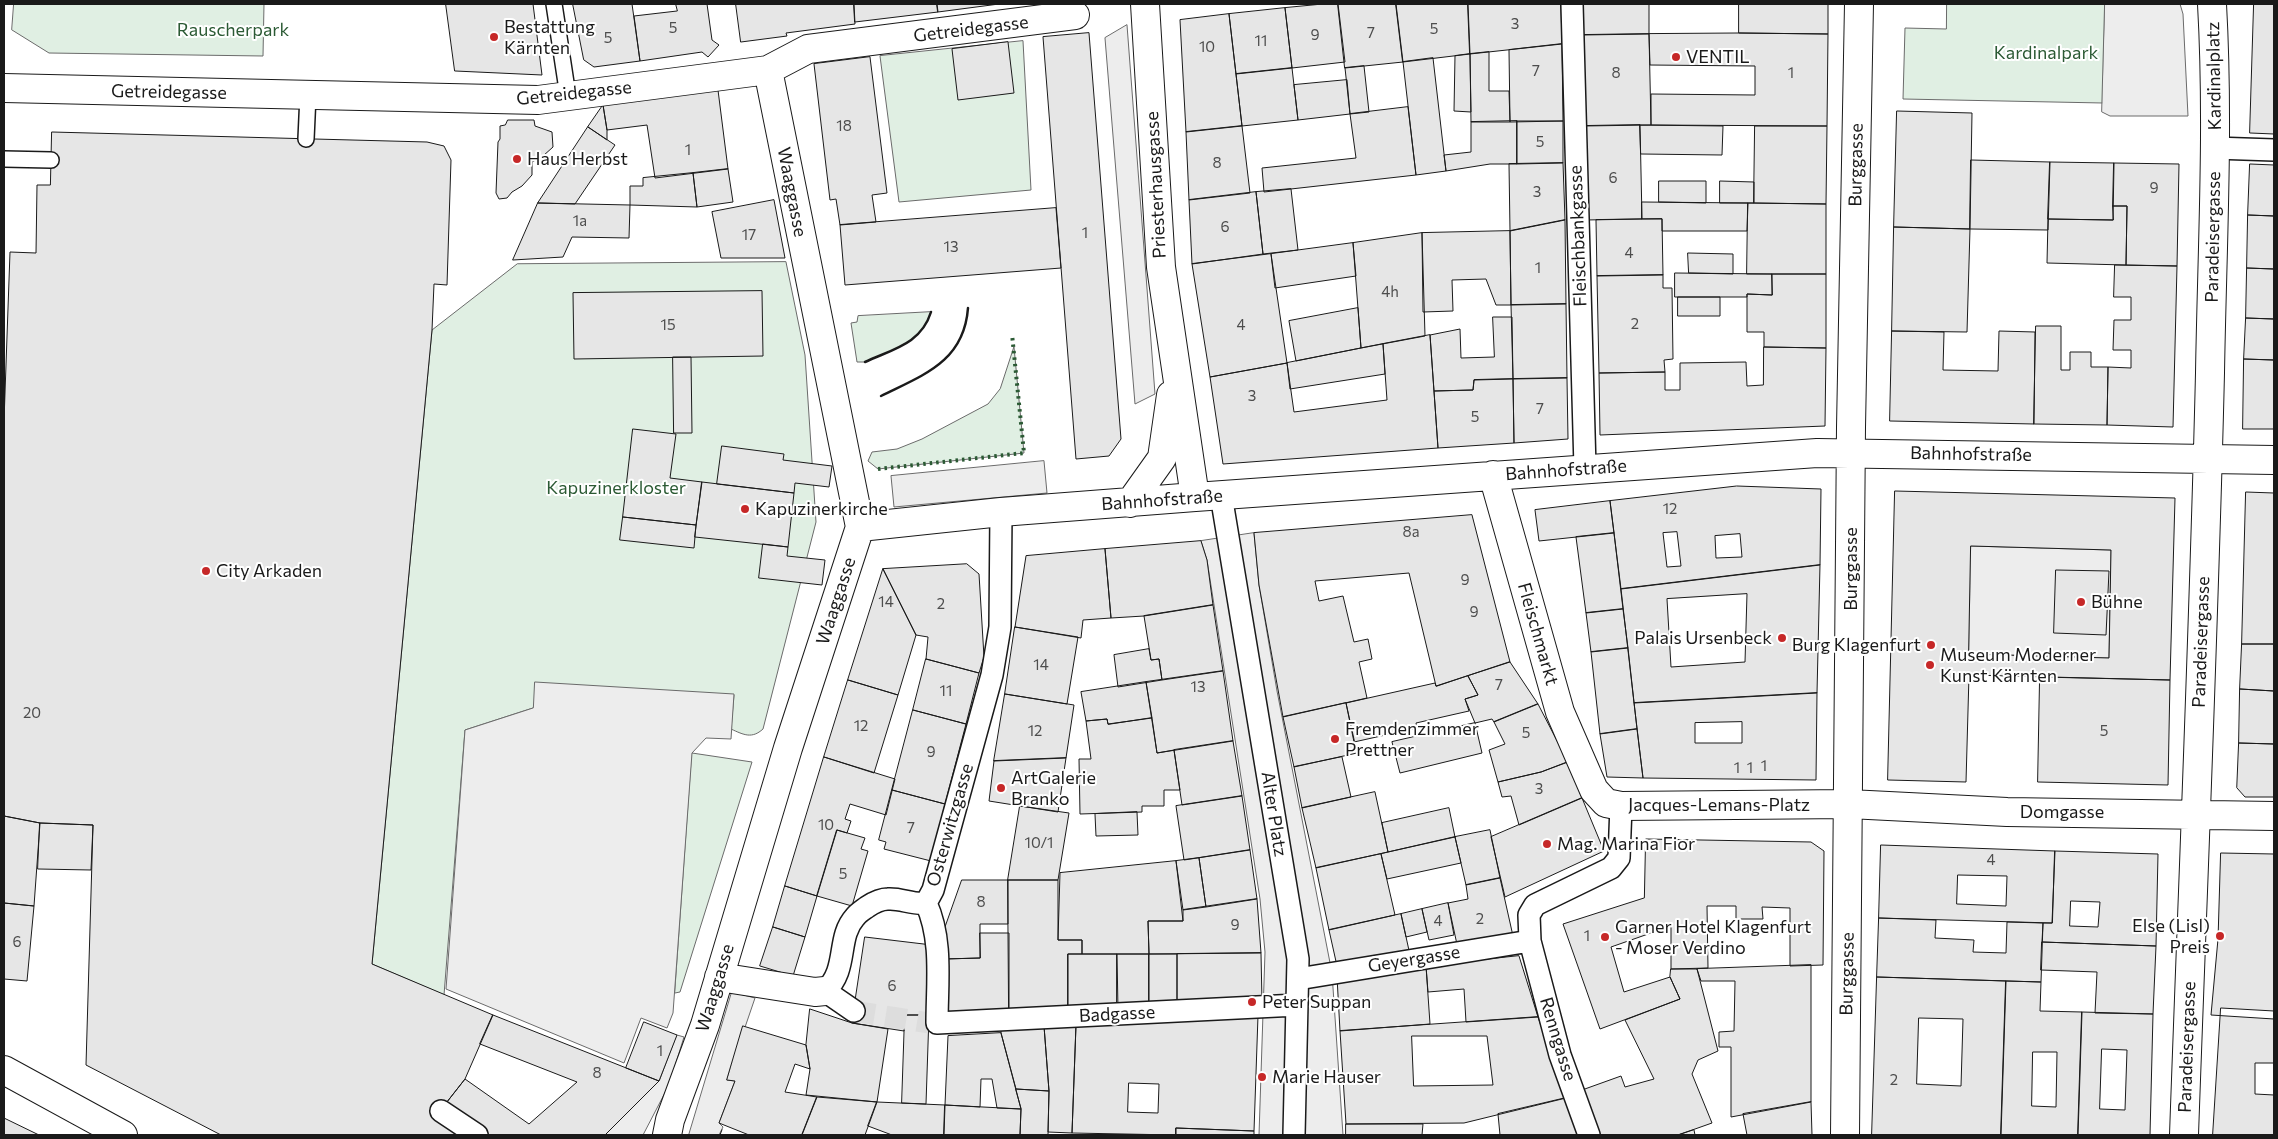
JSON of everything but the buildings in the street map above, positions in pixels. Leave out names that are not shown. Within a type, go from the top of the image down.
[{"type":"street","name":"Priesterhausgasse","points":[[1146,4],[1161,267],[1176,366],[1208,496]]},
{"type":"street","name":"Fleischbankgasse","points":[[1572,4],[1585,468]]},
{"type":"street","name":"Burggasse","points":[[1844,1135],[1849,804],[1851,452],[1859,4]]},
{"type":"street","name":"Kardinalplatz","points":[[2212,4],[2214,148]]},
{"type":"street","name":"Getreidegasse","points":[[4,88],[538,100],[768,70],[808,49],[1075,15]]},
{"type":"street","name":"Waaggasse","points":[[665,1130],[705,1025],[788,748],[860,527],[768,70]]},
{"type":"street","points":[[2214,148],[2274,150]]},
{"type":"street","name":"Paradeisergasse","points":[[2184,1135],[2208,459],[2214,148]]},
{"type":"street","name":"Priesterhausgasse","points":[[1130,502],[1162,458],[1176,366]]},
{"type":"street","name":"Bahnhofstraße","points":[[860,527],[1001,512],[1208,496],[1585,468],[1851,452],[2274,460]]},
{"type":"street","name":"Fleischmarkt","points":[[1493,475],[1560,712],[1594,790]]},
{"type":"street","name":"Alter Platz","points":[[1208,496],[1298,958],[1294,1135]]},
{"type":"street","name":"Osterwitzgasse","points":[[825,991],[834,983],[839,971],[846,932],[854,917],[874,902],[888,899],[916,904],[926,903],[933,890],[992,675],[1000,627],[1001,512]]},
{"type":"street","name":"Jacques-Lemans-Platz","points":[[1594,790],[1606,803],[1622,806],[1849,804]]},
{"type":"street","name":"Domgasse","points":[[1849,804],[2007,812],[2274,816]]},
{"type":"street","name":"Renngasse","points":[[1590,1135],[1560,1055],[1530,941],[1529,915],[1535,905],[1611,868],[1619,858],[1622,806]]},
{"type":"street","name":"Badgasse","points":[[926,903],[933,919],[937,941],[933,1023],[1297,1005]]},
{"type":"street","name":"Geyergasse","points":[[1298,979],[1530,941]]},
{"type":"street","points":[[718,977],[815,992],[825,991],[854,1011]]},
{"type":"street","points":[[4,1070],[122,1135]]},
{"type":"street","points":[[441,1111],[477,1135]]},
{"type":"lane","points":[[554,4],[568,96]]},
{"type":"lane","points":[[306,139],[308,95]]},
{"type":"lane","points":[[4,159],[51,160]]},
{"type":"green space","name":"Rauscherpark","points":[[14,4],[264,4],[263,56],[49,53],[12,30]]},
{"type":"green space","name":"Kardinalpark","points":[[1947,4],[2105,4],[2103,103],[1903,99],[1905,28],[1946,29]]},
{"type":"green space","points":[[1023,41],[1031,190],[899,202],[880,56]]},
{"type":"green space","name":"Kapuzinerkloster","points":[[786,262],[805,355],[816,522],[763,729],[755,734],[748,735],[731,729],[734,695],[533,708],[465,730],[444,995],[372,964],[432,330],[517,264]]},
{"type":"green space","points":[[931,312],[920,331],[905,344],[865,362],[857,362],[851,323],[857,322],[858,316]]},
{"type":"green space","points":[[1014,347],[1024,453],[878,469],[868,461],[872,452],[897,449],[922,439],[988,404],[1000,389]]},
{"type":"green space","points":[[692,753],[752,762],[680,992],[675,993]]},
{"type":"shaded area","points":[[2105,4],[2180,4],[2183,14],[2188,116],[2110,116],[2102,112]]},
{"type":"shaded area","points":[[1127,25],[1155,394],[1135,404],[1105,38]]},
{"type":"shaded area","points":[[1044,461],[1047,493],[894,507],[891,476]]},
{"type":"shaded area","points":[[1254,533],[1259,585],[1277,691],[1332,973],[1343,1135],[1259,1135],[1265,952],[1260,899],[1207,560],[1201,541]]},
{"type":"shaded area","points":[[1971,546],[2111,550],[2109,658],[1969,654]]},
{"type":"shaded area","points":[[535,682],[734,694],[731,739],[706,738],[692,753],[673,1013],[667,1028],[641,1018],[624,1063],[446,989],[465,730],[533,708]]},
{"type":"shaded area","points":[[732,992],[755,998],[727,1080],[735,1081],[719,1123],[723,1127],[719,1135],[689,1135]]},
{"type":"shaded area","points":[[677,1035],[684,1037],[669,1085],[643,1135],[605,1135],[659,1081]]},
{"type":"tunnel","points":[[854,1011],[929,1023]]},
{"type":"hedge","points":[[878,469],[1024,453],[1012,334]]},
{"type":"fence","points":[[720,1135],[723,1127]]},
{"type":"wall","points":[[881,396],[926,373],[950,354],[959,342],[965,326],[968,308]]},
{"type":"wall","points":[[865,362],[896,349],[913,338],[926,323],[931,312]]},
{"type":"place","name":"Bestattung Kärnten","points":[[494,37]]},
{"type":"place","name":"VENTIL","points":[[1676,57]]},
{"type":"place","name":"Haus Herbst","points":[[517,159]]},
{"type":"place","name":"Kapuzinerkirche","points":[[745,509]]},
{"type":"place","name":"City Arkaden","points":[[206,571]]},
{"type":"place","name":"Bühne","points":[[2081,602]]},
{"type":"place","name":"Palais Ursenbeck","points":[[1782,638]]},
{"type":"place","name":"Burg Klagenfurt","points":[[1931,645]]},
{"type":"place","name":"Museum Moderner Kunst Kärnten","points":[[1930,665]]},
{"type":"place","name":"Fremdenzimmer Prettner","points":[[1335,739]]},
{"type":"place","name":"ArtGalerie Branko","points":[[1001,788]]},
{"type":"place","name":"Mag. Marina Fior","points":[[1547,844]]},
{"type":"place","name":"Else (Lisl) Preis","points":[[2220,936]]},
{"type":"place","name":"Garner Hotel Klagenfurt - Moser Verdino","points":[[1605,937]]},
{"type":"place","name":"Peter Suppan","points":[[1252,1002]]},
{"type":"place","name":"Marie Hauser","points":[[1262,1077]]}]
